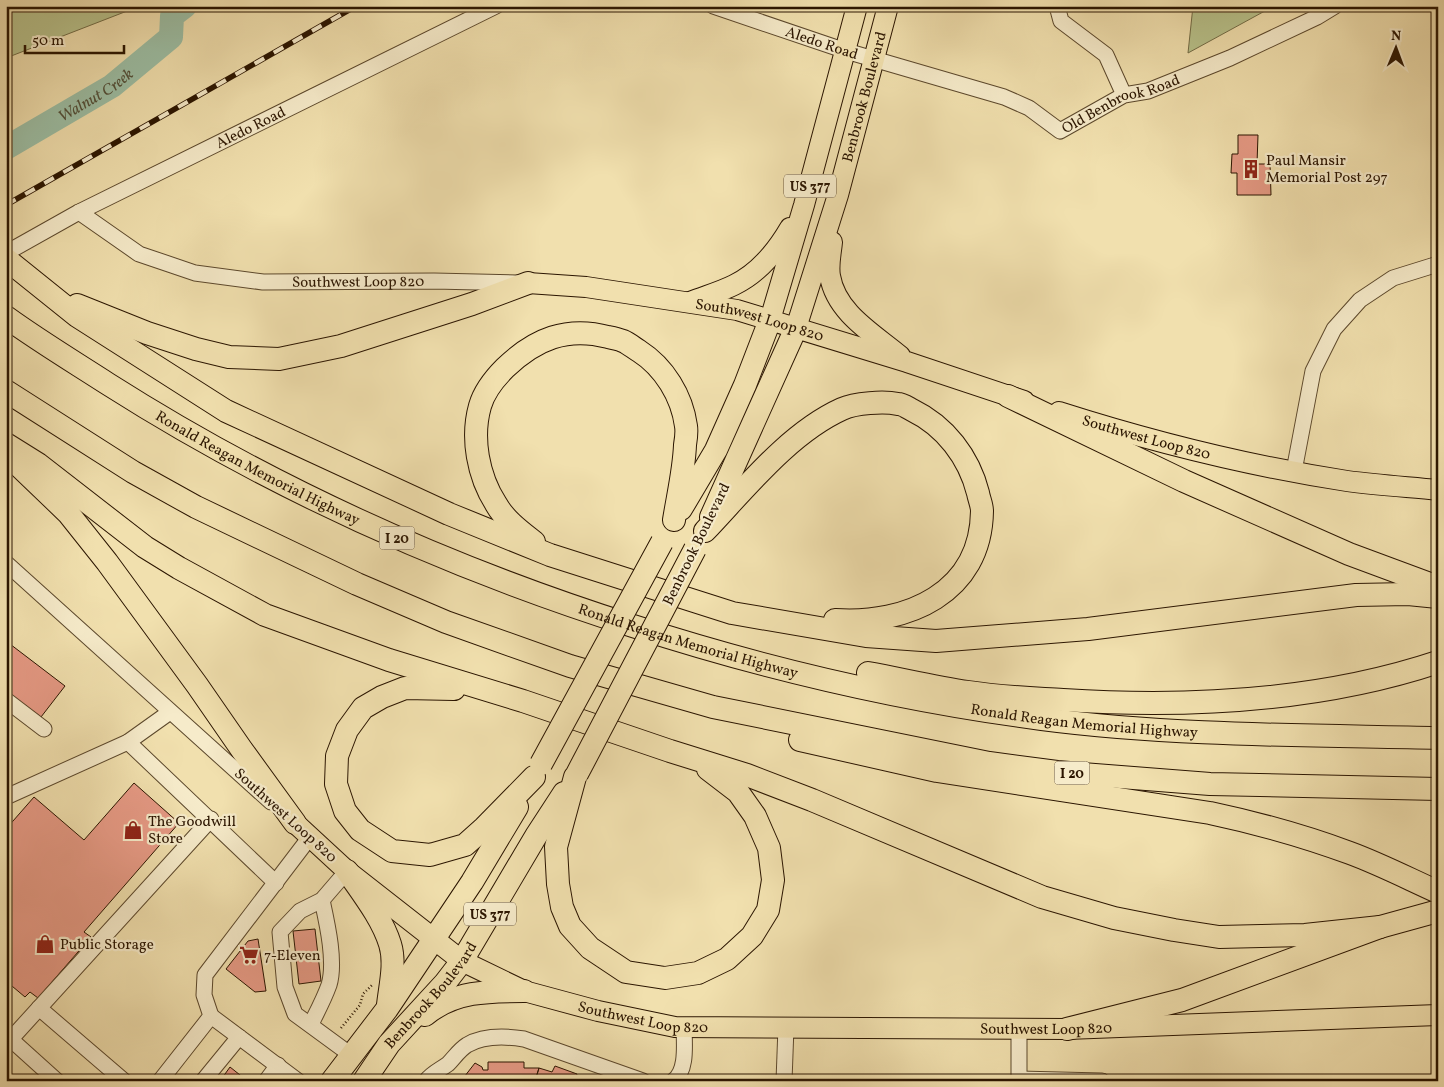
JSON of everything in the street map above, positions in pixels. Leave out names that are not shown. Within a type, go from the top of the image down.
[{"type":"highway","points":[[6,258],[77,316],[226,411],[449,514],[550,555],[732,613],[866,636],[936,641],[1088,629],[1356,595],[1408,594],[1438,597]]},
{"type":"highway","points":[[57,299],[84,307],[147,333],[196,349],[229,357],[279,359],[341,346],[472,304],[528,283]]},
{"type":"highway","name":"Benbrook Boulevard","points":[[332,1081],[387,1009],[434,940],[472,882],[538,770],[674,520],[716,450],[745,385],[770,320]]},
{"type":"highway","name":"Ronald Reagan Memorial Highway","points":[[12,321],[142,406],[220,451],[361,522],[492,578],[701,648],[808,676],[950,706],[1044,719],[1118,727],[1212,733],[1438,738]]},
{"type":"highway","name":"Benbrook Boulevard","points":[[364,1081],[389,1044],[462,961],[536,836],[576,775],[700,540],[796,328]]},
{"type":"highway","points":[[550,555],[512,524],[496,505],[478,460],[476,436],[480,404],[494,379],[515,358],[540,341],[565,333],[594,333],[623,341],[646,356],[665,374],[679,400],[686,427],[684,460],[674,520]]},
{"type":"highway","name":"I 20","points":[[6,391],[133,472],[172,494],[357,584],[446,622],[570,666],[712,707],[989,762],[1057,772],[1210,784],[1438,789]]},
{"type":"highway","points":[[1008,396],[1184,481],[1332,547],[1438,587]]},
{"type":"highway","points":[[700,540],[792,443],[818,422],[844,408],[877,402],[899,404],[922,414],[948,436],[962,455],[975,481],[982,510],[979,538],[971,561],[942,594],[920,608],[895,616],[855,622],[787,616],[757,618]]},
{"type":"highway","points":[[6,444],[38,464],[145,547],[179,568],[265,615],[389,660],[523,701],[747,775],[812,800],[1042,897],[1114,918],[1219,937],[1305,935],[1380,927]]},
{"type":"highway","points":[[6,454],[68,513],[107,562],[242,750],[303,830]]},
{"type":"highway","points":[[808,676],[848,669],[1003,697],[1094,702],[1198,702],[1268,698],[1356,685],[1438,662]]},
{"type":"highway","points":[[479,688],[406,688],[382,697],[363,708],[347,730],[337,756],[336,784],[345,811],[360,830],[392,851],[430,855],[465,845],[484,828],[538,770]]},
{"type":"highway","points":[[712,707],[731,724],[937,771],[1210,813],[1248,821],[1352,854],[1438,892]]},
{"type":"highway","points":[[576,775],[556,847],[558,884],[562,907],[570,926],[590,948],[626,972],[665,978],[698,972],[727,959],[752,936],[768,910],[773,880],[769,848],[756,816],[738,792],[693,758]]},
{"type":"highway","points":[[347,871],[374,912],[390,944],[392,966],[387,1009]]},
{"type":"highway","points":[[1067,1029],[1182,1000],[1380,927],[1438,911]]},
{"type":"highway","points":[[389,1044],[436,1006],[462,996],[486,990],[524,991]]},
{"type":"main road","name":"Benbrook Boulevard","points":[[770,320],[804,205],[857,6]]},
{"type":"main road","name":"Benbrook Boulevard","points":[[796,328],[838,195],[888,6]]},
{"type":"main road","points":[[838,195],[829,263],[832,287],[836,296],[851,316],[907,362]]},
{"type":"main road","points":[[690,302],[734,285],[755,272],[778,249],[804,205]]},
{"type":"main road","name":"Southwest Loop 820","points":[[528,283],[586,287],[737,310],[907,362],[1079,419],[1176,447],[1222,458],[1347,481],[1438,490]]},
{"type":"main road","name":"Southwest Loop 820","points":[[303,830],[347,871],[462,961],[524,991],[598,1011],[675,1027],[1067,1029],[1438,1015]]},
{"type":"street","name":"Aledo Road","points":[[6,253],[80,212],[496,6]]},
{"type":"street","name":"Aledo Road","points":[[713,6],[875,59]]},
{"type":"street","points":[[1057,6],[1061,21],[1106,55],[1124,95]]},
{"type":"street","name":"Old Benbrook Road","points":[[875,59],[1004,97],[1029,108],[1060,131],[1124,95],[1148,91],[1230,58],[1317,17],[1335,6]]},
{"type":"street","name":"Southwest Loop 820","points":[[80,212],[139,254],[195,273],[263,282],[434,281],[528,283]]},
{"type":"street","points":[[1294,471],[1313,371],[1334,329],[1360,300],[1393,278],[1438,264]]},
{"type":"street","name":"Southwest Loop 820","points":[[6,564],[303,830]]},
{"type":"street","points":[[6,700],[44,728]]},
{"type":"street","points":[[6,797],[128,742],[170,712]]},
{"type":"street","points":[[128,742],[211,819],[276,883]]},
{"type":"street","points":[[57,1081],[8,1038],[39,1008],[211,819]]},
{"type":"street","points":[[298,1081],[211,1016],[204,995],[204,975],[276,883],[303,830]]},
{"type":"street","points":[[347,871],[322,900],[300,911],[280,932],[285,987],[295,1014],[352,1054]]},
{"type":"street","points":[[311,1024],[329,984],[331,959],[329,930],[322,900]]},
{"type":"street","points":[[39,1008],[124,1081]]},
{"type":"street","points":[[160,1081],[211,1016]]},
{"type":"street","points":[[675,1080],[681,1070],[683,1059],[684,1027]]},
{"type":"street","points":[[784,1081],[786,1027]]},
{"type":"street","points":[[1019,1028],[1019,1080],[1102,1081]]},
{"type":"street","points":[[426,1081],[430,1076],[448,1064],[467,1045],[487,1038],[506,1036],[524,1039],[609,1076],[633,1079]]},
{"type":"street","points":[[203,1081],[239,1037]]},
{"type":"street","points":[[211,1081],[221,1066],[220,1060]]},
{"type":"street","points":[[266,1081],[278,1065]]},
{"type":"path","points":[[341,1028],[360,1005],[363,994],[374,982]]},
{"type":"green space","points":[[6,6],[140,6],[6,58]]},
{"type":"green space","points":[[1193,6],[1274,6],[1188,53]]},
{"type":"building","name":"Paul Mansir Memorial Post 297","points":[[1238,135],[1258,135],[1257,164],[1270,164],[1271,195],[1237,195],[1237,173],[1231,173],[1232,154],[1238,154]]},
{"type":"building","points":[[6,641],[65,686],[41,717],[6,691]]},
{"type":"building","points":[[134,783],[179,823],[84,932],[91,937],[38,998],[30,992],[25,997],[6,981],[6,829],[34,797],[84,840]]},
{"type":"building","points":[[315,929],[321,981],[299,984],[293,931]]},
{"type":"building","name":"7-Eleven","points":[[258,939],[266,991],[255,992],[226,969],[248,941]]},
{"type":"building","points":[[488,1062],[524,1062],[524,1068],[539,1068],[535,1081],[461,1081],[475,1063],[482,1067],[483,1070],[488,1070]]},
{"type":"building","points":[[555,1066],[577,1074],[575,1081],[535,1081],[539,1068],[552,1072]]},
{"type":"building","points":[[230,1067],[245,1079],[244,1081],[220,1081]]},
{"type":"waterway","name":"Walnut Creek","points":[[6,148],[112,86],[171,37],[172,16],[185,6]]},
{"type":"railway","points":[[6,205],[356,6]]},
{"type":"place","name":"Paul Mansir Memorial Post 297","points":[[1251,169]]},
{"type":"place","name":"The Goodwill Store","points":[[133,830]]},
{"type":"place","name":"Public Storage","points":[[45,944]]},
{"type":"place","name":"7-Eleven","points":[[249,955]]}]
